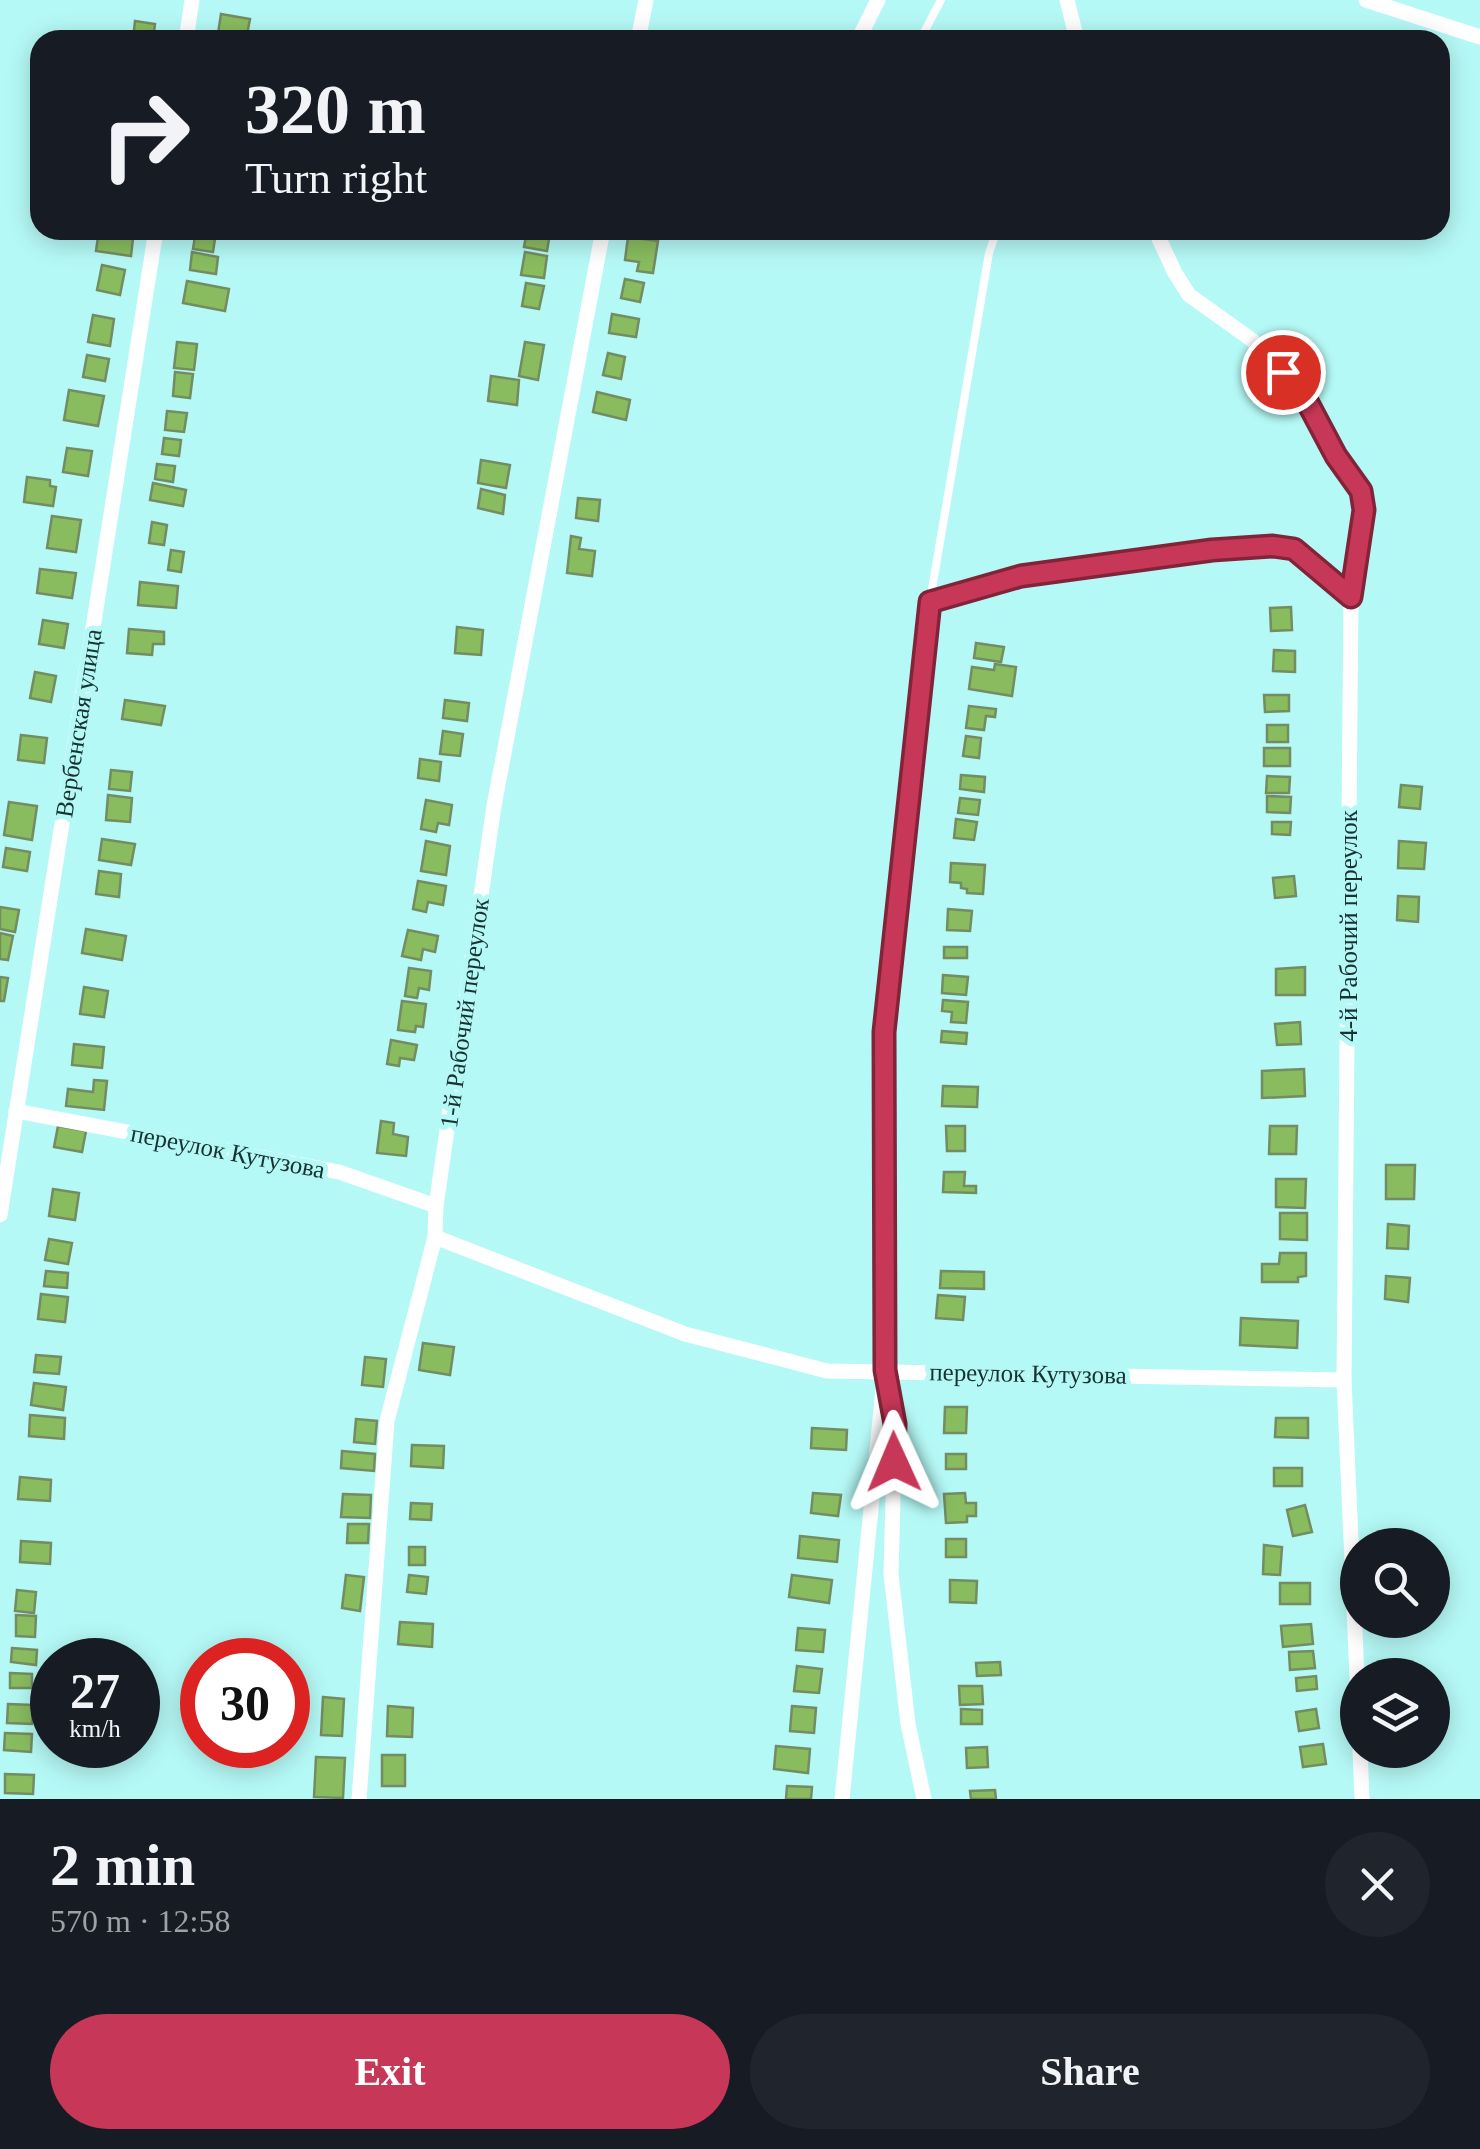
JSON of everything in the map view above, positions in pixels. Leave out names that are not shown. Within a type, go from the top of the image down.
[{"type":"street","points":[[188,30],[192,0]]},
{"type":"street","points":[[640,30],[646,0]]},
{"type":"street","points":[[863,30],[878,0]]},
{"type":"street","points":[[1067,0],[1073,30]]},
{"type":"street","points":[[1366,0],[1480,37]]},
{"type":"street","name":"Вербенская улица","points":[[0,1215],[154,240]]},
{"type":"street","name":"1-й Рабочий переулок","points":[[358,1799],[387,1420],[435,1237],[436,1206],[494,806],[600,240]]},
{"type":"street","name":"4-й Рабочий переулок","points":[[1161,240],[1189,295],[1252,340],[1301,390],[1336,456],[1361,491],[1364,510],[1351,597],[1344,1380],[1356,1658]]},
{"type":"street","points":[[842,1799],[885,1370],[884,1032],[930,602]]},
{"type":"street","name":"переулок Кутузова","points":[[16,1111],[338,1172],[436,1206]]},
{"type":"street","name":"переулок Кутузова","points":[[435,1237],[685,1334],[827,1371],[1344,1380]]},
{"type":"street","points":[[885,1370],[895,1424],[891,1574],[900,1667],[924,1799]]},
{"type":"street","points":[[1361,1768],[1362,1799]]},
{"type":"lane","points":[[925,30],[941,0]]},
{"type":"lane","points":[[994,240],[930,602],[1021,576],[1212,550],[1273,546],[1294,549],[1351,597]]},
{"type":"building","points":[[221,14],[250,19],[248,30],[219,30]]},
{"type":"building","points":[[135,21],[155,24],[154,30],[134,30]]},
{"type":"building","points":[[98,240],[133,240],[131,256],[96,251]]},
{"type":"building","points":[[194,240],[215,240],[213,252],[193,249]]},
{"type":"building","points":[[525,240],[549,240],[547,251],[524,247]]},
{"type":"building","points":[[628,240],[658,241],[653,273],[637,271],[639,262],[625,260]]},
{"type":"building","points":[[192,252],[218,257],[216,274],[190,270]]},
{"type":"building","points":[[525,252],[547,256],[544,278],[521,275]]},
{"type":"building","points":[[102,265],[125,270],[120,295],[97,290]]},
{"type":"building","points":[[625,279],[644,283],[640,302],[621,298]]},
{"type":"building","points":[[187,281],[229,289],[225,311],[183,303]]},
{"type":"building","points":[[526,283],[544,286],[539,309],[522,306]]},
{"type":"building","points":[[612,314],[639,319],[636,337],[609,333]]},
{"type":"building","points":[[93,315],[114,319],[110,346],[88,342]]},
{"type":"building","points":[[177,342],[197,344],[194,370],[174,368]]},
{"type":"building","points":[[525,342],[544,345],[538,380],[519,376]]},
{"type":"building","points":[[608,353],[625,357],[621,379],[603,375]]},
{"type":"building","points":[[87,355],[109,359],[105,381],[83,377]]},
{"type":"building","points":[[175,372],[193,374],[190,398],[173,396]]},
{"type":"building","points":[[491,376],[519,380],[517,405],[488,401]]},
{"type":"building","points":[[69,390],[104,396],[98,426],[64,420]]},
{"type":"building","points":[[597,392],[630,400],[626,420],[593,412]]},
{"type":"building","points":[[167,411],[187,413],[184,432],[165,430]]},
{"type":"building","points":[[164,438],[181,440],[179,456],[162,454]]},
{"type":"building","points":[[67,448],[92,451],[88,476],[63,472]]},
{"type":"building","points":[[481,460],[510,465],[506,488],[478,483]]},
{"type":"building","points":[[157,464],[175,466],[173,482],[155,479]]},
{"type":"building","points":[[27,477],[50,480],[50,486],[56,487],[53,506],[24,502]]},
{"type":"building","points":[[153,483],[186,490],[183,506],[150,500]]},
{"type":"building","points":[[481,489],[505,495],[503,514],[478,508]]},
{"type":"building","points":[[578,498],[600,500],[598,521],[576,518]]},
{"type":"building","points":[[52,516],[81,520],[76,552],[47,548]]},
{"type":"building","points":[[152,522],[167,525],[164,545],[149,543]]},
{"type":"building","points":[[571,536],[581,538],[579,549],[595,551],[592,576],[567,573]]},
{"type":"building","points":[[171,550],[184,552],[181,572],[168,570]]},
{"type":"building","points":[[40,569],[76,573],[72,598],[37,593]]},
{"type":"building","points":[[140,582],[178,586],[176,608],[138,605]]},
{"type":"building","points":[[1291,607],[1292,630],[1271,631],[1270,608]]},
{"type":"building","points":[[43,620],[68,624],[64,648],[39,644]]},
{"type":"building","points":[[457,627],[483,630],[481,655],[455,653]]},
{"type":"building","points":[[129,629],[164,632],[164,644],[153,644],[152,655],[127,653]]},
{"type":"building","points":[[976,643],[1004,647],[1001,662],[974,658]]},
{"type":"building","points":[[1274,650],[1295,651],[1295,672],[1273,671]]},
{"type":"building","points":[[995,664],[1016,667],[1012,696],[969,689],[972,667],[994,670]]},
{"type":"building","points":[[35,672],[56,676],[51,702],[30,698]]},
{"type":"building","points":[[1264,695],[1289,695],[1289,711],[1265,712]]},
{"type":"building","points":[[125,700],[165,706],[161,725],[122,719]]},
{"type":"building","points":[[445,700],[469,703],[467,721],[443,718]]},
{"type":"building","points":[[969,706],[996,709],[995,717],[986,716],[984,730],[966,728]]},
{"type":"building","points":[[1267,725],[1288,725],[1288,742],[1267,742]]},
{"type":"building","points":[[443,731],[463,734],[460,756],[440,754]]},
{"type":"building","points":[[21,735],[47,738],[44,763],[18,760]]},
{"type":"building","points":[[966,736],[981,738],[979,758],[963,756]]},
{"type":"building","points":[[1264,748],[1290,748],[1290,766],[1264,766]]},
{"type":"building","points":[[420,759],[441,762],[439,781],[418,778]]},
{"type":"building","points":[[111,770],[132,772],[130,791],[109,789]]},
{"type":"building","points":[[961,775],[985,777],[984,792],[960,789]]},
{"type":"building","points":[[1267,776],[1290,777],[1289,793],[1266,793]]},
{"type":"building","points":[[1401,785],[1422,787],[1420,809],[1399,807]]},
{"type":"building","points":[[108,795],[132,798],[130,822],[106,820]]},
{"type":"building","points":[[1267,796],[1291,797],[1290,813],[1267,812]]},
{"type":"building","points":[[960,798],[980,800],[978,815],[958,813]]},
{"type":"building","points":[[426,800],[452,805],[449,825],[438,823],[436,832],[421,829]]},
{"type":"building","points":[[9,802],[37,806],[32,840],[4,835]]},
{"type":"building","points":[[956,819],[977,822],[974,840],[954,838]]},
{"type":"building","points":[[1272,822],[1291,822],[1290,835],[1272,834]]},
{"type":"building","points":[[102,839],[135,844],[131,865],[99,860]]},
{"type":"building","points":[[426,841],[450,846],[446,875],[421,871]]},
{"type":"building","points":[[1399,841],[1426,843],[1424,869],[1398,868]]},
{"type":"building","points":[[6,848],[30,852],[27,871],[3,867]]},
{"type":"building","points":[[951,863],[985,865],[983,894],[967,893],[961,883],[950,882]]},
{"type":"building","points":[[99,871],[121,874],[119,897],[96,894]]},
{"type":"building","points":[[1294,876],[1296,896],[1275,898],[1273,878]]},
{"type":"building","points":[[418,881],[446,886],[443,905],[428,902],[426,912],[413,909]]},
{"type":"building","points":[[1398,896],[1419,897],[1418,922],[1397,920]]},
{"type":"building","points":[[0,907],[19,910],[15,932],[0,929]]},
{"type":"building","points":[[948,909],[972,911],[970,931],[947,930]]},
{"type":"building","points":[[86,929],[126,936],[122,960],[82,953]]},
{"type":"building","points":[[408,930],[438,936],[435,952],[423,949],[421,960],[402,956]]},
{"type":"building","points":[[0,933],[13,936],[8,960],[0,959]]},
{"type":"building","points":[[944,947],[967,947],[967,958],[944,958]]},
{"type":"building","points":[[1305,967],[1305,995],[1276,995],[1276,969]]},
{"type":"building","points":[[409,968],[431,971],[429,990],[419,988],[417,998],[405,996]]},
{"type":"building","points":[[943,975],[968,977],[966,995],[942,993]]},
{"type":"building","points":[[0,977],[8,978],[4,1001],[0,1001]]},
{"type":"building","points":[[84,987],[108,991],[104,1017],[80,1014]]},
{"type":"building","points":[[943,1000],[968,1002],[966,1023],[951,1022],[952,1012],[942,1011]]},
{"type":"building","points":[[402,1001],[426,1004],[423,1027],[416,1026],[415,1032],[398,1030]]},
{"type":"building","points":[[1300,1022],[1301,1044],[1277,1045],[1275,1024]]},
{"type":"building","points":[[942,1031],[967,1033],[966,1044],[941,1042]]},
{"type":"building","points":[[391,1040],[417,1045],[414,1060],[400,1058],[399,1066],[387,1064]]},
{"type":"building","points":[[74,1044],[104,1047],[102,1068],[72,1065]]},
{"type":"building","points":[[1304,1069],[1305,1096],[1262,1098],[1262,1071]]},
{"type":"building","points":[[94,1080],[107,1081],[104,1110],[66,1106],[68,1089],[93,1092]]},
{"type":"building","points":[[943,1086],[978,1087],[977,1107],[942,1106]]},
{"type":"building","points":[[381,1121],[394,1123],[393,1134],[408,1137],[406,1156],[377,1153]]},
{"type":"building","points":[[58,1126],[86,1131],[82,1152],[54,1147]]},
{"type":"building","points":[[946,1126],[965,1126],[965,1151],[947,1151]]},
{"type":"building","points":[[1270,1126],[1297,1126],[1296,1154],[1269,1154]]},
{"type":"building","points":[[1386,1165],[1415,1165],[1414,1199],[1386,1199]]},
{"type":"building","points":[[944,1172],[965,1172],[964,1186],[976,1186],[976,1193],[943,1192]]},
{"type":"building","points":[[1276,1179],[1306,1179],[1305,1208],[1276,1207]]},
{"type":"building","points":[[53,1189],[79,1193],[75,1220],[49,1216]]},
{"type":"building","points":[[1280,1213],[1307,1213],[1307,1240],[1280,1239]]},
{"type":"building","points":[[1388,1224],[1409,1226],[1408,1249],[1387,1248]]},
{"type":"building","points":[[49,1239],[72,1243],[68,1264],[45,1260]]},
{"type":"building","points":[[1280,1253],[1306,1253],[1306,1276],[1298,1277],[1298,1282],[1262,1282],[1262,1264],[1279,1264]]},
{"type":"building","points":[[46,1271],[68,1273],[67,1288],[44,1286]]},
{"type":"building","points":[[941,1271],[984,1272],[984,1289],[940,1288]]},
{"type":"building","points":[[1386,1276],[1410,1278],[1408,1302],[1385,1299]]},
{"type":"building","points":[[41,1294],[68,1297],[65,1322],[38,1319]]},
{"type":"building","points":[[938,1295],[965,1297],[963,1320],[936,1318]]},
{"type":"building","points":[[1241,1318],[1298,1321],[1297,1348],[1240,1345]]},
{"type":"building","points":[[423,1343],[454,1347],[450,1375],[419,1370]]},
{"type":"building","points":[[36,1355],[61,1357],[59,1374],[34,1372]]},
{"type":"building","points":[[365,1357],[386,1359],[383,1387],[362,1385]]},
{"type":"building","points":[[34,1383],[66,1387],[63,1410],[31,1405]]},
{"type":"building","points":[[945,1407],[967,1407],[966,1433],[944,1433]]},
{"type":"building","points":[[30,1415],[65,1418],[64,1439],[29,1436]]},
{"type":"building","points":[[1276,1418],[1308,1418],[1308,1438],[1275,1437]]},
{"type":"building","points":[[356,1419],[377,1421],[375,1444],[354,1442]]},
{"type":"building","points":[[812,1428],[847,1430],[846,1450],[811,1448]]},
{"type":"building","points":[[412,1445],[444,1446],[443,1468],[411,1466]]},
{"type":"building","points":[[342,1451],[375,1454],[374,1471],[341,1468]]},
{"type":"building","points":[[946,1454],[966,1454],[966,1469],[946,1469]]},
{"type":"building","points":[[1274,1468],[1302,1468],[1302,1486],[1274,1486]]},
{"type":"building","points":[[20,1477],[51,1480],[50,1501],[18,1499]]},
{"type":"building","points":[[813,1493],[841,1495],[838,1516],[811,1513]]},
{"type":"building","points":[[965,1493],[966,1503],[976,1503],[976,1516],[967,1516],[967,1522],[946,1523],[944,1494]]},
{"type":"building","points":[[343,1494],[371,1495],[370,1518],[341,1517]]},
{"type":"building","points":[[411,1503],[432,1504],[431,1520],[410,1519]]},
{"type":"building","points":[[1305,1505],[1312,1532],[1293,1536],[1287,1510]]},
{"type":"building","points":[[348,1524],[369,1524],[368,1543],[347,1543]]},
{"type":"building","points":[[800,1536],[839,1540],[837,1562],[798,1558]]},
{"type":"building","points":[[946,1539],[966,1539],[966,1557],[946,1557]]},
{"type":"building","points":[[21,1541],[51,1543],[50,1564],[20,1562]]},
{"type":"building","points":[[1264,1545],[1282,1547],[1280,1575],[1263,1574]]},
{"type":"building","points":[[409,1547],[425,1547],[425,1565],[409,1565]]},
{"type":"building","points":[[346,1575],[364,1577],[360,1611],[342,1608]]},
{"type":"building","points":[[409,1575],[428,1577],[426,1594],[407,1592]]},
{"type":"building","points":[[792,1575],[832,1580],[829,1603],[789,1597]]},
{"type":"building","points":[[950,1580],[977,1581],[976,1603],[950,1602]]},
{"type":"building","points":[[1280,1583],[1310,1583],[1310,1604],[1280,1604]]},
{"type":"building","points":[[17,1590],[36,1592],[34,1613],[15,1611]]},
{"type":"building","points":[[16,1615],[36,1616],[35,1637],[16,1636]]},
{"type":"building","points":[[400,1622],[433,1624],[432,1647],[398,1644]]},
{"type":"building","points":[[1311,1624],[1313,1644],[1283,1647],[1281,1626]]},
{"type":"building","points":[[798,1628],[825,1630],[823,1652],[796,1650]]},
{"type":"building","points":[[12,1648],[30,1649],[30,1664],[11,1662]]},
{"type":"building","points":[[1313,1651],[1315,1668],[1290,1670],[1289,1652]]},
{"type":"building","points":[[1000,1662],[1001,1675],[977,1676],[976,1663]]},
{"type":"building","points":[[797,1666],[822,1669],[819,1693],[794,1691]]},
{"type":"building","points":[[10,1673],[30,1674],[30,1688],[10,1688]]},
{"type":"building","points":[[1316,1676],[1317,1689],[1297,1691],[1296,1678]]},
{"type":"building","points":[[959,1686],[982,1686],[983,1704],[960,1705]]},
{"type":"building","points":[[323,1697],[344,1699],[342,1736],[321,1735]]},
{"type":"building","points":[[8,1704],[30,1705],[30,1724],[7,1723]]},
{"type":"building","points":[[388,1706],[413,1708],[412,1737],[387,1736]]},
{"type":"building","points":[[792,1706],[816,1708],[814,1733],[790,1731]]},
{"type":"building","points":[[961,1709],[982,1710],[982,1724],[961,1724]]},
{"type":"building","points":[[1316,1709],[1319,1728],[1299,1731],[1296,1712]]},
{"type":"building","points":[[5,1733],[30,1734],[30,1752],[4,1750]]},
{"type":"building","points":[[1323,1744],[1326,1764],[1303,1767],[1300,1747]]},
{"type":"building","points":[[776,1746],[810,1749],[808,1773],[774,1769]]},
{"type":"building","points":[[987,1747],[988,1767],[967,1768],[966,1748]]},
{"type":"building","points":[[382,1755],[405,1755],[405,1786],[382,1786]]},
{"type":"building","points":[[316,1757],[345,1758],[343,1798],[314,1797]]},
{"type":"building","points":[[5,1774],[34,1775],[33,1794],[5,1793]]},
{"type":"building","points":[[787,1786],[812,1787],[811,1799],[786,1799]]},
{"type":"building","points":[[995,1790],[996,1799],[971,1799],[970,1791]]},
{"type":"route","points":[[894,1462],[895,1424],[885,1370],[884,1032],[930,602],[1021,576],[1212,550],[1273,546],[1294,549],[1351,597],[1364,510],[1361,491],[1336,456],[1301,390],[1283,372]]}]
